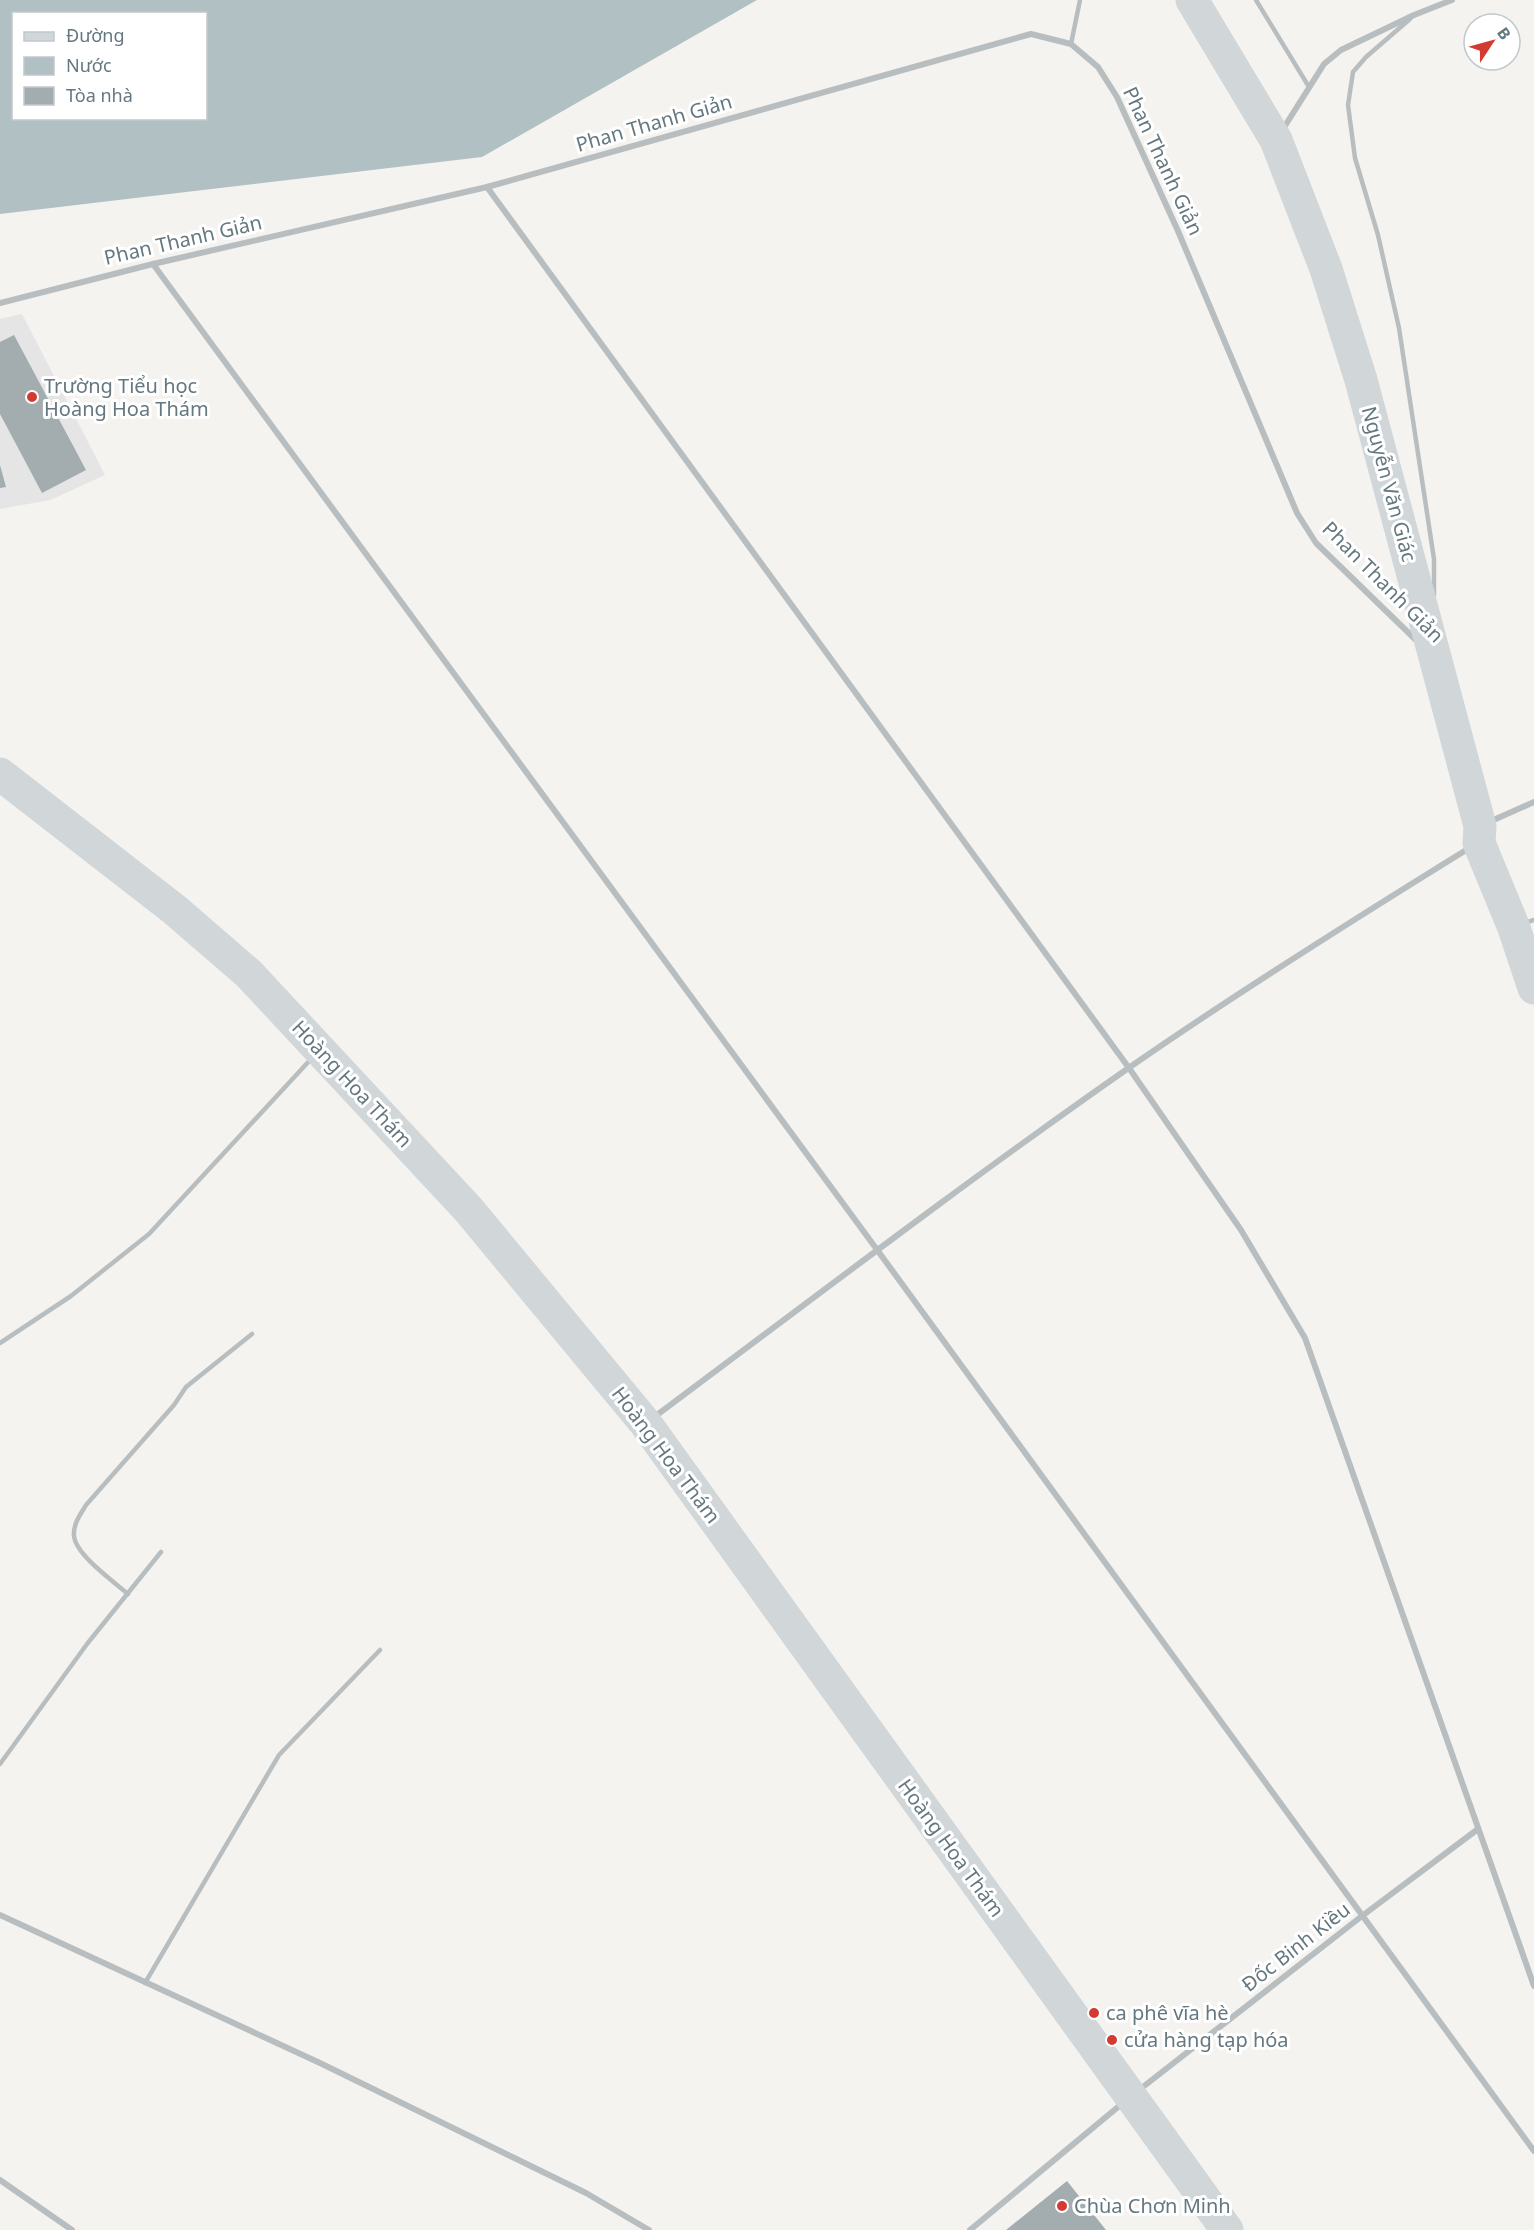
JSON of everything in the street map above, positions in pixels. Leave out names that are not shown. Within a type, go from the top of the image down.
[{"type":"street","name":"Nguyễn Văn Giác","points":[[1192,0],[1276,140],[1326,269],[1361,380],[1435,658],[1479,835],[1524,924],[1534,988]]},
{"type":"street","points":[[1276,140],[1324,64],[1341,50],[1414,15],[1452,0]]},
{"type":"street","name":"Phan Thanh Giản","points":[[0,303],[153,264],[487,187],[1031,34],[1071,44],[1098,67],[1116,97],[1178,231],[1297,513],[1316,543],[1435,658]]},
{"type":"street","points":[[487,187],[1129,1068],[1241,1230],[1305,1338],[1534,1986]]},
{"type":"street","points":[[153,264],[878,1251],[1534,2151]]},
{"type":"street","name":"Hoàng Hoa Thám","points":[[0,774],[174,910],[249,974],[468,1209],[646,1424],[1227,2230]]},
{"type":"street","points":[[646,1424],[1129,1068],[1479,835],[1534,802]]},
{"type":"street","name":"Đốc Binh Kiều","points":[[970,2230],[1130,2097],[1362,1916],[1478,1829]]},
{"type":"street","points":[[0,1915],[331,2068],[586,2193],[649,2230]]},
{"type":"street","points":[[0,2180],[72,2230]]},
{"type":"lane","points":[[1071,44],[1080,0]]},
{"type":"lane","points":[[1256,0],[1309,87]]},
{"type":"lane","name":"Phan Thanh Giản","points":[[1414,15],[1366,57],[1353,72],[1348,105],[1355,158],[1378,235],[1399,328],[1434,559],[1434,603]]},
{"type":"lane","name":"Phan Thanh Giản","points":[[1434,625],[1435,658]]},
{"type":"lane","points":[[0,1343],[71,1296],[149,1234],[319,1050]]},
{"type":"lane","points":[[128,1594],[79,1551],[74,1536],[76,1521],[86,1505],[174,1406],[186,1387],[252,1334]]},
{"type":"lane","points":[[0,1764],[87,1644],[161,1552]]},
{"type":"lane","points":[[145,1983],[279,1755],[380,1650]]},
{"type":"shaded area","name":"Trường Tiểu học Hoàng Hoa Thám","points":[[22,314],[105,475],[50,500],[0,509],[0,319]]},
{"type":"water","points":[[0,0],[757,0],[482,157],[0,214]]},
{"type":"building","points":[[14,335],[86,470],[42,493],[0,414],[0,342]]},
{"type":"building","points":[[0,465],[6,487],[0,488]]},
{"type":"building","name":"Chùa Chơn Minh","points":[[1067,2181],[1106,2230],[1006,2230]]},
{"type":"place","name":"Trường Tiểu học Hoàng Hoa Thám","points":[[32,397]]},
{"type":"place","name":"ca phê vĩa hè","points":[[1094,2013]]},
{"type":"place","name":"cửa hàng tạp hóa","points":[[1112,2040]]},
{"type":"place","name":"Chùa Chơn Minh","points":[[1062,2206]]}]
